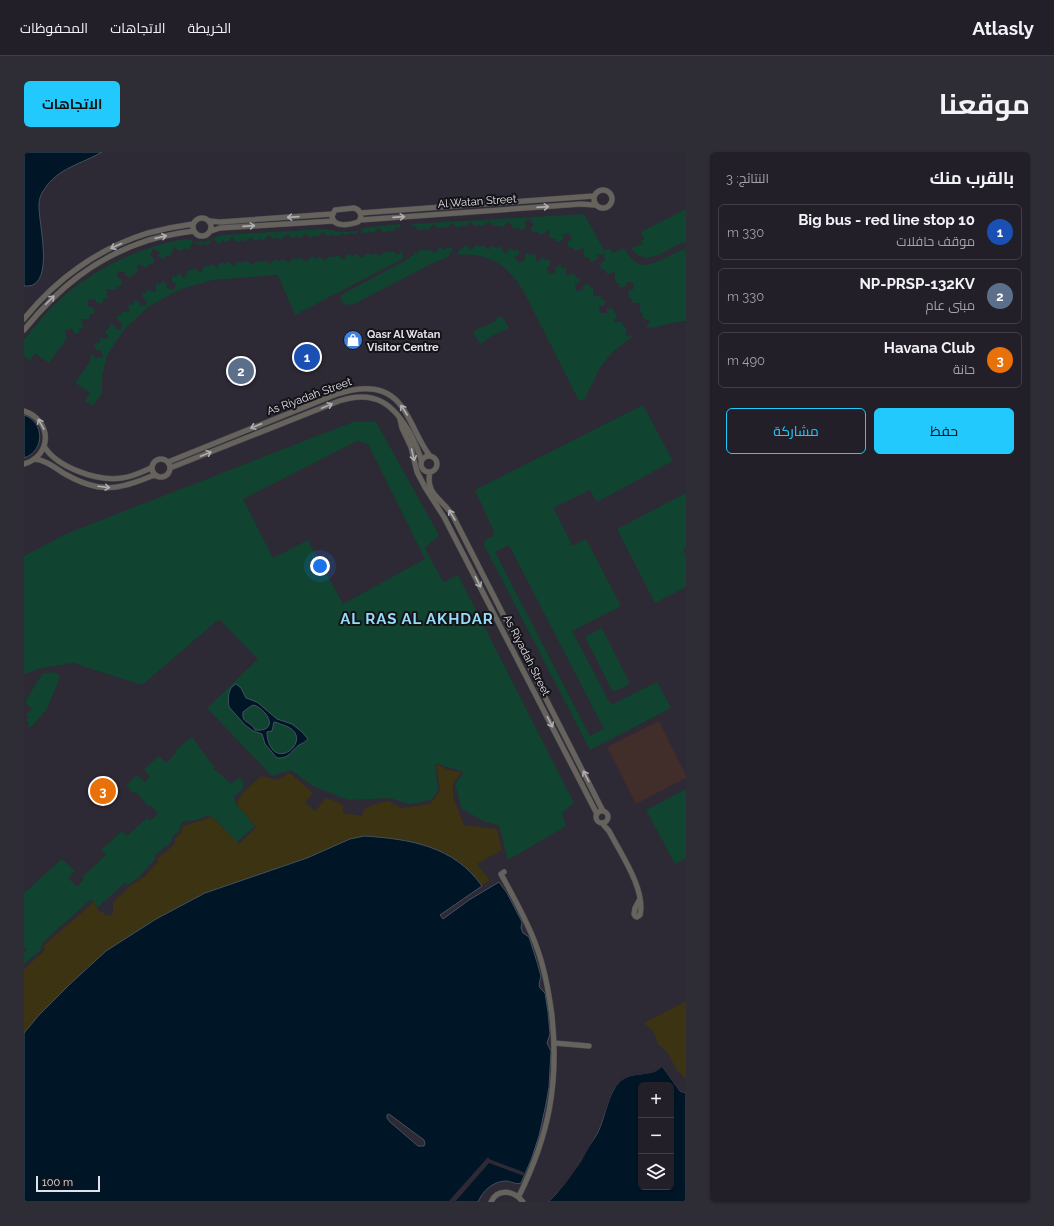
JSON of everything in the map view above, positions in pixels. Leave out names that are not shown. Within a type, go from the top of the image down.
[{"type":"street","points":[[605,190],[610,193],[612,198],[611,204],[606,208],[600,208],[595,205],[593,200],[598,191],[605,190]]},
{"type":"street","name":"Al Watan Street","points":[[332,214],[338,209],[355,208],[360,213],[594,196]]},
{"type":"street","name":"Al Watan Street","points":[[333,221],[336,224],[340,224],[356,223],[360,220],[581,204],[595,205]]},
{"type":"street","points":[[360,213],[360,220]]},
{"type":"street","points":[[332,214],[333,221],[220,228],[211,230],[204,236],[197,234],[194,231],[193,224],[196,219],[201,217],[210,221],[220,222],[332,214]]},
{"type":"street","points":[[210,221],[212,226],[211,230]]},
{"type":"street","points":[[24,319],[45,295],[60,281],[100,254],[147,233],[193,224]]},
{"type":"street","points":[[24,330],[37,313],[57,293],[76,277],[96,264],[140,243],[159,237],[194,231]]},
{"type":"street","name":"As Riyadah Street","points":[[168,462],[337,394],[353,389],[363,388],[372,388],[381,391],[398,402],[430,456]]},
{"type":"street","name":"As Riyadah Street","points":[[170,468],[339,401],[354,397],[371,397],[380,400],[389,406],[400,418],[418,448],[421,461]]},
{"type":"street","points":[[24,411],[34,415],[41,422],[46,436],[44,446],[40,453],[34,459],[24,464]]},
{"type":"street","name":"As Riyadah Street","points":[[400,418],[402,428],[411,447],[417,472],[444,517],[597,814]]},
{"type":"street","points":[[44,446],[58,461],[88,474],[108,478],[122,478],[132,476],[151,468]]},
{"type":"street","points":[[430,456],[437,464],[435,469],[430,472],[425,471],[422,468],[421,461],[430,456]]},
{"type":"street","points":[[34,459],[45,462],[71,477],[92,485],[109,488],[122,487],[154,475],[163,477],[169,473],[170,468],[168,462],[162,459],[157,459],[153,462],[151,468],[154,475]]},
{"type":"street","name":"As Riyadah Street","points":[[430,472],[428,483],[431,490],[453,516],[603,811]]},
{"type":"street","points":[[88,474],[92,485]]},
{"type":"street","points":[[604,822],[608,815],[603,811],[597,814],[597,820],[604,822],[609,831],[636,881],[640,899]]},
{"type":"street","points":[[504,872],[501,874],[526,922],[537,947],[544,970],[551,1011],[554,1043],[554,1079],[546,1126],[532,1166],[518,1196]]},
{"type":"street","points":[[554,1043],[589,1046]]},
{"type":"street","points":[[491,1202],[498,1194],[505,1192],[512,1192],[523,1202]]},
{"type":"shaded area","points":[[659,721],[686,775],[686,778],[636,804],[607,747]]},
{"type":"green space","points":[[686,209],[686,242],[651,257],[637,255],[631,248],[643,244],[641,241],[644,239],[641,232]]},
{"type":"green space","points":[[584,214],[604,250],[610,248],[613,253],[624,248],[631,258],[638,263],[645,265],[653,264],[686,249],[686,321],[646,328],[650,321],[644,319],[642,316],[643,314],[639,311],[641,303],[633,303],[631,300],[632,298],[628,296],[629,290],[633,290],[634,283],[627,282],[626,286],[623,288],[619,286],[619,283],[616,283],[615,281],[615,272],[607,274],[605,270],[600,267],[601,262],[605,262],[604,254],[597,255],[598,259],[592,262],[590,258],[584,257],[584,248],[576,251],[573,247],[568,247],[568,241],[572,239],[569,233],[562,235],[564,239],[560,242],[556,241],[556,239],[550,238],[548,230],[541,235],[537,232],[532,232],[531,227],[534,225],[530,219],[524,222],[526,226],[523,230],[519,229],[518,227],[517,229],[513,228],[509,221],[503,227],[499,225],[494,226],[489,221],[485,225],[481,226],[479,224],[478,226],[474,226],[470,222],[466,226],[460,225],[459,227],[456,227],[452,223],[447,228],[444,228],[443,226],[438,228],[433,224],[429,229],[424,228],[423,230],[416,230],[417,228],[415,226],[413,228],[412,224]]},
{"type":"green space","points":[[400,224],[401,230],[397,227],[393,231],[388,230],[386,232],[383,232],[378,228],[371,233],[369,231],[364,233],[360,230],[356,234],[351,233],[344,235],[342,233],[335,236],[333,234],[331,236],[327,236],[323,232],[319,236],[316,237],[314,235],[310,238],[305,233],[301,238],[295,236],[292,238],[287,234],[282,239],[279,239],[278,237],[273,239],[269,235],[264,240],[259,238],[255,241],[251,237],[246,241],[241,239],[237,242],[232,237],[228,242],[223,240],[221,243],[218,243],[213,239],[209,244],[205,245],[203,243],[199,246],[193,241],[190,249],[185,248],[180,251],[174,247],[171,255],[166,255],[165,258],[162,259],[158,256],[160,252],[153,249],[150,256],[154,258],[154,263],[149,264],[146,268],[138,264],[138,272],[132,274],[132,276],[128,278],[128,276],[125,276],[125,272],[118,271],[117,278],[121,279],[122,284],[117,286],[117,289],[106,289],[108,297],[103,299],[103,302],[99,305],[99,302],[96,303],[95,299],[88,300],[88,307],[93,307],[95,311],[93,314],[90,314],[89,319],[81,319],[84,327],[79,329],[79,334],[74,333],[72,329],[65,330],[66,337],[68,337],[49,363],[35,353],[30,360],[24,356],[24,340],[48,311],[66,294],[96,272],[148,248],[184,239],[204,242],[221,235],[325,229],[348,232],[357,231],[368,227]]},
{"type":"green space","points":[[477,245],[480,247],[484,245],[488,250],[492,246],[497,248],[500,246],[505,254],[510,248],[514,250],[518,249],[519,254],[515,257],[519,263],[526,259],[524,256],[527,252],[530,255],[535,254],[537,262],[543,257],[551,262],[550,266],[547,267],[549,274],[556,272],[555,268],[558,267],[557,265],[561,265],[562,268],[566,268],[566,276],[574,273],[576,277],[580,278],[579,283],[575,283],[576,291],[583,290],[583,286],[589,284],[590,287],[593,288],[593,297],[601,295],[602,300],[606,301],[604,306],[599,306],[599,313],[607,313],[607,309],[610,309],[610,307],[614,310],[613,313],[615,312],[617,315],[614,322],[622,322],[623,326],[627,329],[625,335],[629,337],[632,335],[631,338],[609,356],[600,368],[584,400],[578,399],[523,290],[510,273],[503,267],[487,258],[456,255],[462,247],[466,246],[471,250]]},
{"type":"green space","points":[[451,247],[453,249],[448,257],[435,262],[354,304],[344,304],[340,297],[342,296],[341,295],[410,258],[410,256],[414,256],[414,252],[417,254],[421,249],[426,251],[430,249],[435,253],[439,248],[444,250]]},
{"type":"green space","points":[[387,251],[389,253],[393,251],[398,255],[402,251],[404,258],[295,315],[278,275],[213,280],[181,289],[151,305],[126,327],[107,355],[102,377],[102,393],[93,406],[85,401],[90,392],[75,383],[91,360],[89,359],[92,355],[94,354],[95,358],[103,357],[101,350],[97,351],[94,346],[96,343],[99,343],[100,338],[108,339],[108,334],[106,334],[105,331],[109,328],[110,324],[115,325],[116,330],[122,329],[122,322],[119,322],[118,319],[116,319],[122,312],[130,312],[128,305],[133,304],[135,300],[139,302],[139,306],[146,306],[147,300],[143,299],[142,294],[146,293],[148,289],[151,290],[151,292],[156,292],[156,285],[163,281],[167,284],[166,288],[174,290],[176,283],[172,282],[172,276],[176,277],[179,273],[182,275],[181,277],[185,278],[188,270],[195,268],[201,273],[204,266],[209,266],[212,264],[217,268],[220,263],[225,264],[229,262],[234,266],[238,262],[243,263],[244,261],[247,261],[253,265],[256,261],[261,262],[265,260],[270,264],[276,259],[279,261],[283,259],[289,263],[293,258],[297,260],[301,257],[306,262],[311,257],[316,259],[317,257],[320,257],[325,261],[331,256],[334,257],[338,255],[343,260],[350,254],[352,256],[357,254],[362,258],[368,253],[371,255],[375,253],[380,256]]},
{"type":"green space","points":[[502,316],[509,328],[486,339],[487,340],[480,344],[473,331],[496,321],[495,319]]},
{"type":"green space","points":[[643,405],[673,461],[597,502],[590,490],[555,507],[554,509],[572,545],[586,539],[621,606],[572,631],[611,705],[657,682],[671,708],[590,750],[484,545],[485,540],[494,536],[494,532],[475,490]],"holes":[[[509,545],[604,729],[590,736],[495,552]]]},
{"type":"green space","points":[[353,422],[376,422],[439,535],[425,548],[443,582],[458,575],[574,803],[562,813],[566,826],[508,860],[499,825],[485,822],[462,809],[455,784],[464,772],[435,763],[438,791],[431,800],[410,804],[389,798],[348,800],[313,786],[291,770],[272,776],[207,708],[258,659],[219,619],[142,685],[73,663],[41,668],[24,674],[24,556],[68,533]],"holes":[[[357,441],[368,444],[425,559],[343,604],[308,540],[273,558],[243,499]]]},
{"type":"green space","points":[[686,493],[686,548],[683,550],[686,555],[686,587],[655,603],[617,529]]},
{"type":"green space","points":[[602,628],[630,684],[613,692],[585,637]]},
{"type":"green space","points":[[53,672],[57,673],[60,677],[47,709],[30,728],[28,725],[29,723],[26,720],[28,717],[26,715],[32,709],[25,702],[42,674]]},
{"type":"green space","points":[[192,737],[214,767],[213,768],[231,784],[240,777],[243,782],[243,789],[234,796],[236,804],[255,826],[237,842],[214,818],[208,815],[197,820],[184,821],[181,824],[179,831],[171,838],[173,840],[154,856],[156,858],[139,877],[128,885],[125,883],[98,907],[91,899],[42,943],[41,950],[24,964],[24,952],[27,950],[24,947],[24,893],[62,859],[75,871],[68,878],[77,887],[84,879],[82,877],[106,855],[101,850],[122,831],[127,836],[147,818],[150,821],[158,814],[150,805],[148,806],[136,792],[133,793],[126,785],[137,775],[145,782],[150,777],[144,769],[159,756],[166,763],[177,752],[176,750]]},
{"type":"green space","points":[[686,789],[686,858],[675,864],[646,810]]},
{"type":"sand","points":[[436,764],[449,770],[462,772],[453,783],[453,797],[464,825],[497,829],[502,850],[477,864],[490,880],[482,886],[460,862],[425,845],[387,838],[364,836],[350,839],[307,858],[205,893],[156,919],[131,935],[39,1015],[24,1033],[24,969],[45,950],[43,946],[94,902],[99,911],[104,913],[105,916],[113,914],[113,902],[131,885],[144,877],[158,862],[157,859],[175,844],[175,839],[180,834],[183,826],[212,817],[239,844],[256,827],[238,806],[238,800],[244,792],[261,776],[277,780],[290,773],[313,793],[305,802],[315,811],[326,798],[338,802],[343,806],[343,813],[362,816],[364,809],[375,804],[388,801],[401,808],[430,804],[440,791]]},
{"type":"sand","points":[[686,1001],[686,1079],[677,1071],[667,1052],[658,1044],[654,1032],[644,1023]]},
{"type":"water","points":[[24,152],[102,152],[63,171],[49,183],[42,193],[39,204],[39,212],[43,247],[42,271],[39,279],[30,286],[24,286]]},
{"type":"water","points":[[24,415],[36,424],[40,436],[36,449],[24,458]]},
{"type":"water","points":[[236,684],[241,688],[246,698],[257,702],[277,719],[292,724],[308,739],[287,756],[277,758],[265,744],[262,734],[253,731],[245,725],[229,707],[229,694],[233,686]],"holes":[[[254,705],[267,716],[269,720],[269,725],[267,728],[255,730],[244,719],[243,712]],[[274,722],[292,729],[296,735],[296,741],[290,751],[278,753],[270,746],[267,732],[272,731]]]},
{"type":"water","points":[[364,836],[381,837],[398,839],[430,847],[444,853],[471,872],[482,886],[440,915],[443,919],[469,900],[499,882],[507,893],[522,922],[521,928],[523,933],[529,937],[541,976],[539,984],[540,988],[545,993],[550,1034],[547,1043],[551,1051],[549,1087],[539,1136],[521,1183],[517,1184],[505,1181],[496,1183],[482,1194],[478,1202],[24,1202],[24,1033],[39,1015],[106,951],[156,919],[205,893],[307,858],[350,839]],"holes":[[[389,1114],[424,1140],[424,1146],[418,1146],[390,1122],[387,1115]]]},
{"type":"water","points":[[662,1066],[674,1082],[638,1082],[638,1190],[674,1190],[674,1083],[680,1091],[686,1093],[686,1202],[548,1202],[567,1180],[596,1135],[612,1092],[620,1081],[630,1076],[652,1072]]},
{"type":"pier","points":[[661,1065],[664,1065],[681,1089],[686,1090],[686,1093],[680,1091],[662,1067],[652,1073],[630,1076],[619,1082],[613,1090],[598,1131],[581,1162],[566,1183],[548,1202],[546,1202],[564,1182],[579,1161],[596,1130],[617,1080],[630,1074],[656,1069]]},
{"type":"pier","points":[[488,1157],[489,1159],[525,1173],[524,1176],[489,1163],[455,1202],[448,1202]]},
{"type":"place","name":"Qasr Al Watan Visitor Centre","points":[[353,340]]},
{"type":"place","name":"Big bus - red line stop 10","points":[[307,357]]},
{"type":"place","name":"NP-PRSP-132KV","points":[[241,371]]},
{"type":"place","name":"Havana Club","points":[[103,791]]},
{"type":"district","name":"AL RAS AL AKHDAR","points":[[417,619]]}]
